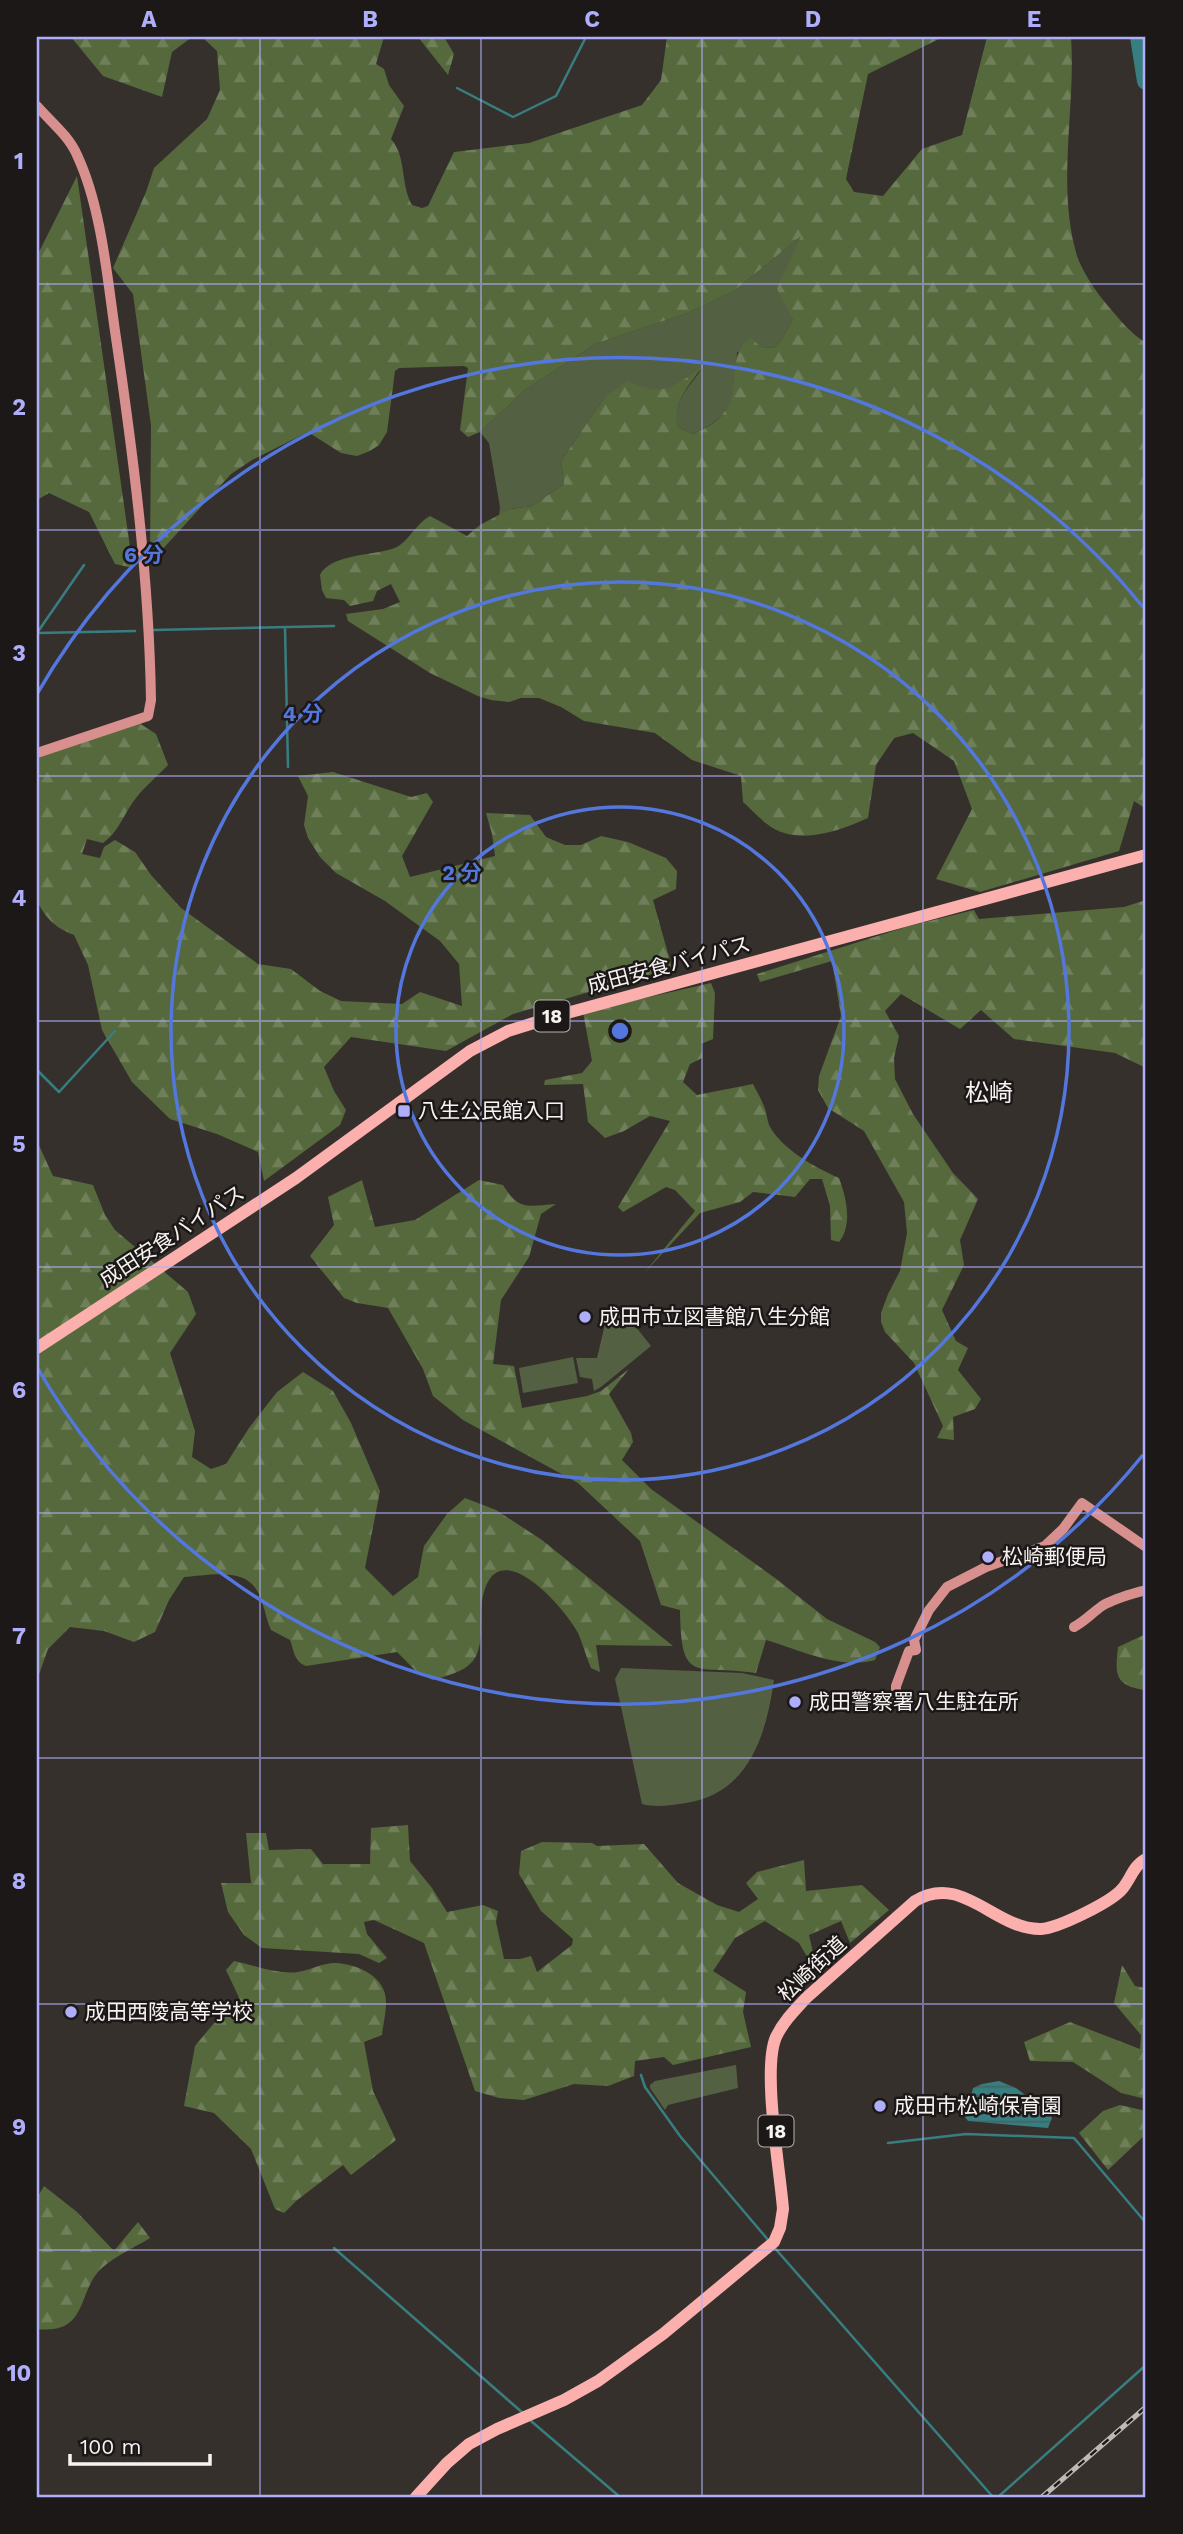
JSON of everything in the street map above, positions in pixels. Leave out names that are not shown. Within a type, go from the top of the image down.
[{"type":"main road","name":"成田安食バイパス","points":[[37,1348],[296,1178],[442,1070],[488,1040],[555,1016],[1146,855]]},
{"type":"main road","name":"松崎街道","points":[[416,2497],[447,2463],[469,2444],[564,2400],[598,2381],[663,2334],[774,2242],[780,2228],[783,2209],[771,2065],[777,2036],[806,1998],[915,1901],[933,1892],[950,1892],[1021,1926],[1046,1928],[1087,1911],[1115,1895],[1122,1889],[1136,1866],[1146,1859]]},
{"type":"street","points":[[37,106],[70,140],[88,182],[99,229],[121,369],[143,553],[151,700],[148,716],[37,753]]},
{"type":"street","points":[[896,1700],[896,1686],[909,1651],[916,1650],[914,1640],[929,1610],[947,1587],[986,1567],[1045,1546],[1063,1529],[1082,1503],[1146,1548]]},
{"type":"street","points":[[1074,1627],[1103,1605],[1146,1590]]},
{"type":"green space","points":[[71,37],[192,37],[172,52],[162,97],[103,76]]},
{"type":"green space","points":[[202,37],[384,37],[376,64],[384,69],[389,85],[404,106],[391,139],[402,162],[408,197],[412,205],[422,208],[428,206],[454,152],[529,143],[642,105],[661,80],[667,37],[943,37],[868,74],[846,179],[854,192],[883,196],[922,149],[962,135],[987,37],[1071,37],[1067,174],[1071,229],[1077,256],[1086,276],[1103,301],[1146,343],[1146,809],[1134,801],[1119,851],[980,892],[936,879],[972,809],[954,761],[913,733],[894,738],[876,765],[868,818],[844,828],[818,834],[804,836],[778,831],[743,802],[741,776],[692,760],[655,733],[584,721],[539,698],[521,698],[509,702],[478,696],[430,673],[348,621],[346,614],[383,609],[400,602],[391,584],[377,591],[373,601],[350,606],[344,600],[326,598],[320,575],[325,568],[352,557],[397,547],[430,516],[467,536],[480,525],[510,509],[532,506],[564,484],[561,461],[604,398],[627,381],[651,389],[667,388],[702,367],[680,402],[677,410],[678,427],[693,434],[713,423],[725,411],[731,397],[741,347],[751,338],[761,347],[774,348],[793,319],[777,289],[801,236],[734,291],[688,313],[595,344],[525,390],[480,432],[468,437],[460,430],[468,368],[399,368],[395,371],[387,432],[379,445],[357,456],[341,453],[308,432],[252,460],[231,474],[150,563],[151,425],[133,294],[113,268],[154,168],[207,119],[220,90],[217,51]]},
{"type":"green space","points":[[418,37],[444,37],[454,54],[448,75]]},
{"type":"green space","points":[[77,176],[133,568],[115,564],[89,512],[49,493],[37,500],[37,256]]},
{"type":"green space","points":[[802,235],[793,319],[774,348],[761,347],[737,352],[733,392],[725,411],[717,420],[693,434],[678,427],[679,403],[701,370],[668,390],[648,390],[604,398],[561,461],[564,484],[532,506],[510,509],[499,516],[500,507],[489,443],[480,432],[525,390],[595,344],[688,313],[734,291]]},
{"type":"green space","points":[[139,723],[156,734],[168,765],[132,804],[109,839],[103,843],[87,839],[82,854],[100,858],[104,847],[115,840],[135,852],[151,875],[181,908],[258,964],[291,969],[320,991],[341,1001],[402,1004],[420,992],[462,1006],[459,964],[440,941],[385,901],[336,873],[320,857],[308,838],[304,825],[308,796],[298,776],[333,772],[411,797],[427,793],[433,802],[402,856],[410,877],[495,856],[486,813],[530,815],[546,837],[565,845],[581,845],[601,836],[628,842],[666,858],[677,871],[676,889],[653,900],[672,968],[513,1014],[446,1051],[351,1037],[324,1067],[346,1110],[340,1125],[264,1181],[258,1152],[217,1134],[170,1119],[132,1082],[102,1030],[88,965],[74,935],[52,922],[37,901],[37,759],[58,747]]},
{"type":"green space","points":[[1146,900],[1146,1068],[1115,1053],[1014,1039],[981,1010],[960,1029],[901,994],[885,1011],[899,1036],[894,1058],[895,1079],[913,1114],[953,1173],[978,1199],[960,1240],[964,1265],[942,1310],[956,1341],[968,1348],[958,1370],[981,1399],[975,1409],[953,1417],[954,1440],[937,1438],[943,1426],[914,1363],[885,1332],[881,1322],[881,1313],[888,1294],[900,1271],[907,1233],[904,1202],[864,1131],[828,1108],[818,1090],[819,1076],[841,1016],[832,961],[760,982],[757,974],[909,926],[974,910],[979,919],[1124,907]]},
{"type":"green space","points":[[711,983],[715,993],[713,1039],[701,1044],[702,1058],[690,1064],[683,1082],[697,1095],[753,1084],[764,1106],[769,1125],[781,1142],[810,1163],[839,1178],[846,1202],[846,1227],[839,1242],[831,1240],[830,1206],[822,1179],[810,1179],[795,1197],[753,1192],[740,1202],[700,1213],[645,1272],[695,1211],[675,1190],[666,1187],[623,1212],[618,1207],[670,1121],[650,1116],[605,1138],[588,1122],[583,1084],[544,1085],[545,1080],[582,1073],[592,1061],[583,1012]]},
{"type":"green space","points":[[37,1141],[53,1176],[93,1185],[105,1215],[115,1230],[188,1292],[196,1314],[170,1353],[195,1431],[192,1457],[211,1469],[226,1464],[277,1392],[303,1372],[333,1391],[351,1423],[380,1491],[365,1568],[393,1596],[418,1577],[424,1546],[447,1514],[465,1498],[496,1510],[542,1540],[673,1646],[596,1645],[600,1672],[591,1668],[578,1633],[551,1598],[524,1576],[511,1571],[499,1571],[489,1580],[482,1598],[481,1636],[477,1654],[469,1665],[458,1672],[433,1680],[418,1673],[397,1652],[306,1666],[297,1658],[290,1640],[271,1630],[261,1598],[250,1582],[223,1574],[184,1577],[169,1600],[155,1632],[134,1642],[104,1631],[70,1627],[48,1649],[37,1680]]},
{"type":"green space","points":[[362,1180],[375,1227],[415,1220],[479,1180],[503,1185],[514,1199],[525,1205],[556,1204],[541,1214],[529,1257],[501,1300],[493,1364],[514,1366],[522,1408],[601,1391],[629,1369],[609,1394],[631,1433],[633,1442],[622,1460],[651,1489],[827,1619],[875,1642],[880,1647],[875,1660],[834,1661],[766,1640],[756,1673],[705,1669],[688,1661],[681,1634],[680,1610],[661,1605],[640,1541],[578,1483],[463,1420],[433,1396],[423,1369],[388,1308],[344,1298],[310,1256],[334,1225],[328,1197]]},
{"type":"green space","points":[[621,1308],[651,1346],[594,1391],[592,1379],[580,1377],[576,1358],[597,1358],[605,1324]]},
{"type":"green space","points":[[573,1357],[578,1383],[523,1393],[519,1368]]},
{"type":"green space","points":[[1146,1634],[1146,1690],[1122,1682],[1117,1665],[1118,1647]]},
{"type":"green space","points":[[621,1668],[742,1673],[774,1680],[766,1721],[751,1759],[725,1787],[708,1797],[669,1805],[642,1804],[615,1679]]},
{"type":"green space","points":[[408,1825],[410,1861],[447,1912],[483,1905],[498,1911],[496,1922],[504,1959],[531,1956],[537,1972],[572,1945],[573,1939],[541,1911],[519,1874],[521,1851],[542,1842],[592,1843],[597,1846],[644,1844],[678,1883],[717,1905],[739,1912],[758,1899],[746,1883],[757,1872],[804,1860],[806,1891],[862,1885],[889,1910],[850,1943],[841,1921],[809,1935],[814,1957],[809,1960],[799,1943],[765,1921],[735,1938],[713,1971],[746,1992],[743,2012],[751,2047],[673,2065],[664,2057],[635,2061],[634,2076],[608,2086],[574,2084],[524,2100],[499,2098],[475,2091],[424,1943],[374,1920],[364,1922],[367,1934],[387,1958],[379,1963],[359,1954],[262,1948],[244,1935],[228,1912],[221,1883],[251,1883],[246,1833],[266,1833],[269,1850],[311,1849],[323,1864],[370,1864],[371,1828]]},
{"type":"green space","points":[[234,1961],[291,1973],[330,1963],[344,1964],[370,1974],[382,1986],[385,1994],[382,2035],[364,2042],[373,2091],[396,2140],[351,2175],[343,2165],[284,2213],[275,2209],[251,2149],[214,2113],[184,2106],[195,2046],[219,2017],[243,2006],[226,1970]]},
{"type":"green space","points":[[1122,1965],[1135,1986],[1146,1988],[1146,2099],[1121,2093],[1073,2062],[1030,2061],[1024,2042],[1070,2022],[1140,2049],[1141,2035],[1114,2003]]},
{"type":"green space","points":[[736,2065],[738,2088],[668,2105],[665,2110],[650,2088],[655,2081]]},
{"type":"green space","points":[[1120,2105],[1146,2111],[1146,2134],[1108,2170],[1079,2133],[1103,2111]]},
{"type":"green space","points":[[44,2186],[77,2212],[114,2251],[138,2222],[150,2238],[103,2267],[89,2287],[74,2318],[66,2325],[54,2329],[37,2329],[37,2198]]},
{"type":"water","points":[[999,2081],[1016,2088],[1050,2114],[1052,2118],[1048,2128],[968,2121],[962,2107],[970,2100],[973,2088]]},
{"type":"waterway","points":[[457,88],[513,117],[556,96],[586,37]]},
{"type":"waterway","points":[[1139,37],[1146,81]]},
{"type":"waterway","points":[[37,633],[84,565]]},
{"type":"waterway","points":[[154,630],[334,626]]},
{"type":"waterway","points":[[285,628],[288,767]]},
{"type":"waterway","points":[[37,633],[135,631]]},
{"type":"waterway","points":[[37,1070],[59,1092],[115,1031]]},
{"type":"waterway","points":[[641,2075],[645,2087],[680,2136],[769,2241]]},
{"type":"waterway","points":[[888,2143],[966,2134],[1074,2138],[1146,2223]]},
{"type":"waterway","points":[[773,2246],[993,2497]]},
{"type":"waterway","points":[[334,2248],[524,2414]]},
{"type":"waterway","points":[[998,2497],[1146,2365]]},
{"type":"waterway","points":[[531,2421],[620,2497]]},
{"type":"railway","points":[[1042,2497],[1146,2407]]},
{"type":"place","name":"八生公民館入口","points":[[404,1111]]},
{"type":"place","name":"成田市立図書館八生分館","points":[[585,1317]]},
{"type":"place","name":"松崎郵便局","points":[[988,1557]]},
{"type":"place","name":"成田警察署八生駐在所","points":[[795,1702]]},
{"type":"place","name":"成田西陵高等学校","points":[[71,2012]]},
{"type":"place","name":"成田市松崎保育園","points":[[880,2106]]},
{"type":"district","name":"松崎","points":[[989,1093]]}]
